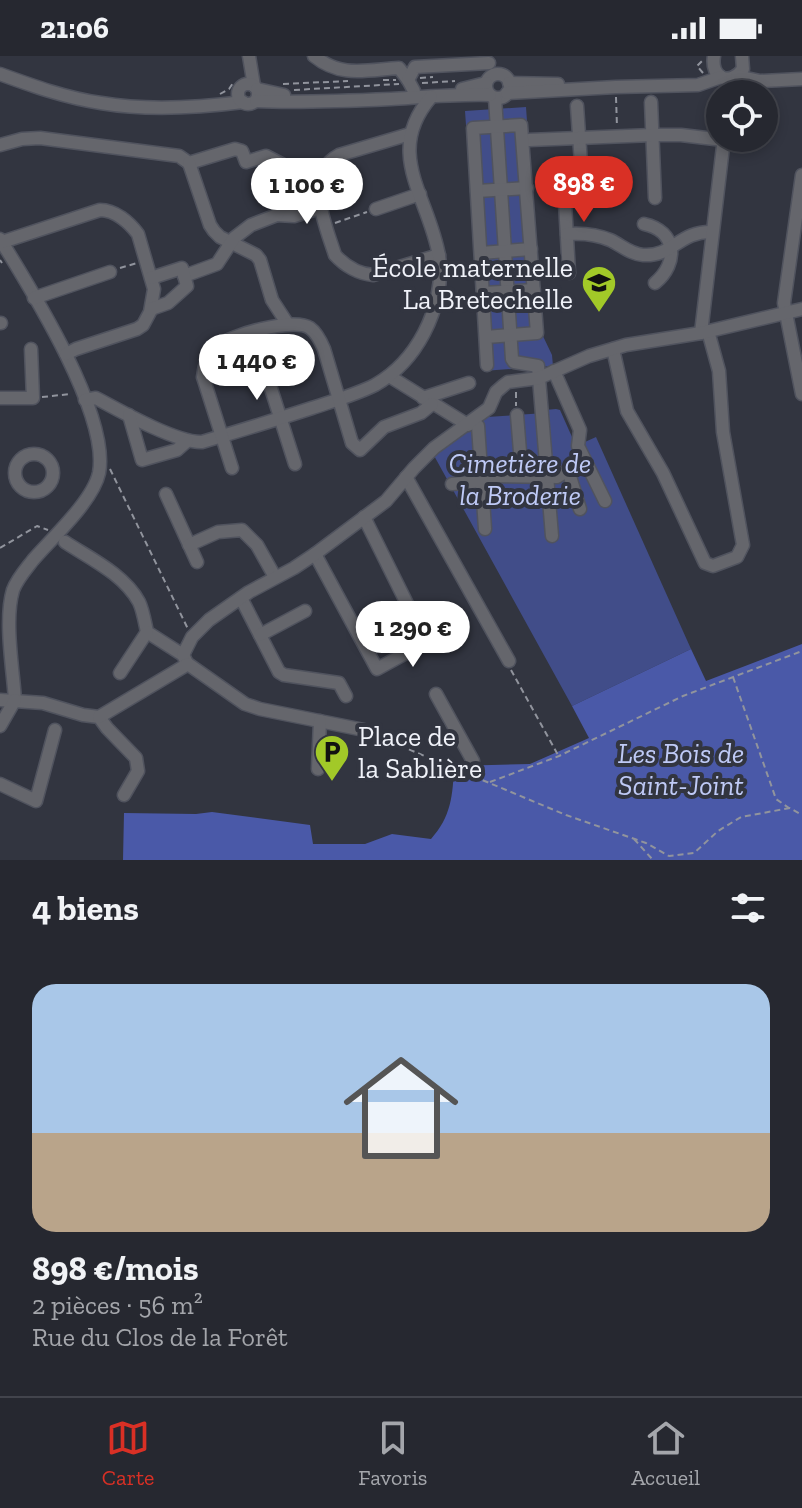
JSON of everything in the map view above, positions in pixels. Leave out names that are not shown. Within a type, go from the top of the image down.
[{"type":"street","points":[[314,56],[334,69],[344,71],[399,68],[409,84]]},
{"type":"street","points":[[409,84],[415,67],[489,58],[497,86],[513,361],[537,365],[552,536]]},
{"type":"street","points":[[246,91],[249,59]]},
{"type":"street","points":[[246,91],[284,102],[431,97],[465,94],[497,86],[684,84],[723,67],[760,81],[802,79]]},
{"type":"street","points":[[0,74],[99,103],[147,107],[226,99],[246,91],[307,97],[409,84],[468,88],[633,86]]},
{"type":"street","points":[[84,396],[96,398],[187,441],[202,442],[338,399],[375,385],[389,376],[407,360],[419,343],[429,323],[440,281],[439,255],[409,155],[410,134],[416,117],[431,97]]},
{"type":"street","points":[[402,98],[411,106],[416,117]]},
{"type":"street","points":[[651,102],[655,198]]},
{"type":"street","points":[[577,106],[583,193]]},
{"type":"street","points":[[486,337],[537,333],[521,125],[473,128],[487,365]]},
{"type":"street","points":[[410,134],[331,159],[320,184],[320,208],[335,255],[366,275],[439,255]]},
{"type":"street","points":[[529,140],[653,135],[706,137]]},
{"type":"street","points":[[0,145],[30,137],[179,156],[189,163],[214,231],[260,260],[272,300],[287,323]]},
{"type":"street","points":[[189,163],[235,149],[242,151],[246,162],[266,156],[320,184]]},
{"type":"street","points":[[613,349],[627,411],[663,473],[705,563],[713,566],[737,557],[743,545],[723,432],[719,371],[704,332],[722,152]]},
{"type":"street","points":[[802,175],[784,303],[802,394]]},
{"type":"street","points":[[277,215],[284,200],[305,176]]},
{"type":"street","points":[[558,179],[559,197],[565,203],[569,273]]},
{"type":"street","points":[[477,191],[527,188]]},
{"type":"street","points":[[376,209],[420,194]]},
{"type":"street","points":[[184,276],[217,264],[234,238],[251,225],[277,215],[294,216],[320,208]]},
{"type":"street","points":[[0,726],[15,700],[9,612],[14,589],[22,574],[60,538],[91,492],[99,472],[96,437],[84,396],[66,354],[1,241],[87,213],[106,210],[124,220],[138,234],[154,295],[151,309],[147,320],[137,329],[66,354]]},
{"type":"street","points":[[644,224],[660,230],[671,247],[668,269],[655,283]]},
{"type":"street","points":[[567,234],[601,237],[644,255],[657,254],[691,234],[712,232]]},
{"type":"street","points":[[481,253],[531,249]]},
{"type":"street","points":[[151,278],[182,268],[187,286],[168,303],[151,309]]},
{"type":"street","points":[[34,298],[110,272]]},
{"type":"street","points":[[483,293],[534,290]]},
{"type":"street","points":[[0,700],[43,703],[99,717],[185,660],[192,637],[209,620],[315,554],[386,501],[434,448],[473,426],[489,408],[496,392],[508,382],[539,378],[613,349],[802,309]]},
{"type":"street","points":[[232,468],[205,385],[204,367],[214,349],[223,342],[287,323],[310,328],[324,349],[352,443],[360,450],[384,427],[421,413],[428,401],[469,383]]},
{"type":"street","points":[[0,398],[33,398],[31,349]]},
{"type":"street","points":[[554,371],[580,430],[578,446],[605,501]]},
{"type":"street","points":[[267,376],[295,464]]},
{"type":"street","points":[[389,376],[473,426]]},
{"type":"street","points":[[129,415],[142,460],[177,450],[187,441]]},
{"type":"street","points":[[517,415],[522,476]]},
{"type":"street","points":[[473,426],[482,479],[485,529]]},
{"type":"street","points":[[452,484],[522,476],[557,477],[568,470],[580,509]]},
{"type":"street","points":[[0,475],[14,475]]},
{"type":"street","points":[[406,477],[509,661]]},
{"type":"street","points":[[166,494],[197,562]]},
{"type":"street","points":[[315,554],[377,669],[426,642],[364,517]]},
{"type":"street","points":[[189,545],[218,532],[242,530],[257,545],[275,577]]},
{"type":"street","points":[[60,538],[129,588],[139,602],[147,632],[245,704],[364,730]]},
{"type":"street","points":[[241,598],[279,672],[339,683],[346,696]]},
{"type":"street","points":[[260,635],[305,611]]},
{"type":"street","points":[[120,673],[147,632]]},
{"type":"street","points":[[436,694],[473,761]]},
{"type":"street","points":[[99,717],[136,758],[138,771],[124,795]]},
{"type":"street","points":[[318,769],[320,721]]},
{"type":"street","points":[[0,784],[36,801],[55,730]]},
{"type":"path","points":[[723,67],[697,66],[723,67]]},
{"type":"path","points":[[273,84],[358,81]]},
{"type":"path","points":[[373,81],[409,84]]},
{"type":"path","points":[[281,87],[303,91],[466,81]]},
{"type":"path","points":[[616,87],[618,136]]},
{"type":"path","points":[[211,101],[229,89],[246,91]]},
{"type":"path","points":[[326,226],[376,209]]},
{"type":"path","points":[[110,272],[146,261]]},
{"type":"path","points":[[254,332],[267,376]]},
{"type":"path","points":[[33,398],[84,396]]},
{"type":"path","points":[[99,456],[112,472],[192,637]]},
{"type":"path","points":[[0,548],[37,526],[60,538]]},
{"type":"path","points":[[489,783],[559,756],[683,696],[802,651]]},
{"type":"path","points":[[509,661],[509,667],[559,756]]},
{"type":"path","points":[[733,677],[776,799],[802,815]]},
{"type":"path","points":[[364,730],[566,815],[646,843],[669,856],[694,853],[718,831],[741,817],[790,808]]},
{"type":"path","points":[[633,838],[653,860]]},
{"type":"green space","points":[[526,107],[542,334],[552,355],[553,366],[483,371],[465,111]]},
{"type":"green space","name":"Cimetière de la Broderie","points":[[545,410],[560,410],[576,446],[596,437],[691,649],[572,706],[432,452],[487,417],[545,413]]},
{"type":"green space","name":"Les Bois de Saint-Joint","points":[[802,644],[802,860],[123,860],[124,813],[212,812],[310,825],[313,844],[365,844],[392,834],[431,839],[450,805],[454,766],[530,764],[589,738],[572,706],[691,649],[706,681]]},
{"type":"place","name":"École maternelle La Bretechelle","points":[[599,314]]},
{"type":"place","name":"Place de la Sablière","points":[[332,783]]}]
